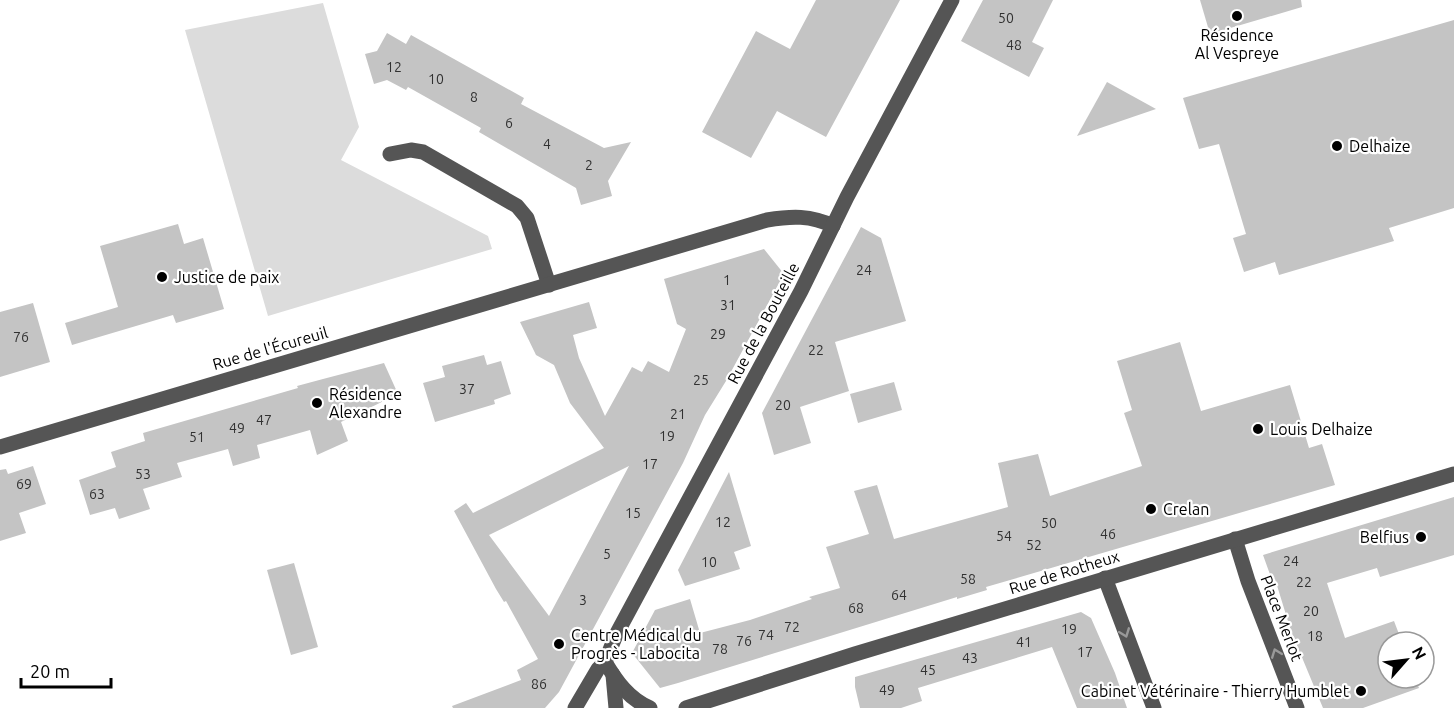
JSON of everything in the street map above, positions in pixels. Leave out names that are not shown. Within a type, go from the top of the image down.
[{"type":"street","name":"Rue de la Bouteille","points":[[616,708],[609,669],[616,635],[801,291],[952,0]]},
{"type":"street","points":[[390,154],[411,150],[423,152],[517,206],[527,218],[549,285]]},
{"type":"street","name":"Rue de l'Écureuil","points":[[0,447],[767,220],[807,217],[833,226]]},
{"type":"street","name":"Rue de Rotheux","points":[[686,708],[1105,578],[1454,474]]},
{"type":"street","name":"Place Merlot","points":[[1235,539],[1248,581],[1297,708]]},
{"type":"street","points":[[1105,578],[1154,708]]},
{"type":"street","name":"Rue de la Bouteille","points":[[575,708],[598,669],[609,669]]},
{"type":"street","points":[[609,669],[632,697],[650,708]]},
{"type":"street","points":[[586,708],[587,688]]},
{"type":"shaded area","points":[[323,3],[359,127],[341,160],[488,236],[492,249],[268,316],[185,30]]},
{"type":"building","points":[[816,0],[900,0],[826,137],[777,111],[751,158],[702,132],[756,31],[790,49]]},
{"type":"building","points":[[983,0],[1053,0],[1032,42],[1044,48],[1029,77],[961,41]]},
{"type":"building","name":"Résidence Al Vespreye","points":[[1200,0],[1301,0],[1302,7],[1210,34]]},
{"type":"building","name":"Delhaize","points":[[1454,20],[1454,208],[1389,228],[1394,241],[1279,275],[1275,262],[1244,272],[1233,238],[1246,234],[1219,144],[1199,149],[1183,98]]},
{"type":"building","points":[[387,33],[406,44],[411,35],[524,98],[521,104],[604,148],[631,142],[608,181],[612,196],[581,205],[576,188],[479,132],[481,128],[408,87],[406,90],[387,80],[374,84],[365,54],[377,51]]},
{"type":"building","points":[[1107,82],[1156,109],[1077,136]]},
{"type":"building","name":"Justice de paix","points":[[178,224],[184,244],[203,238],[224,309],[176,323],[173,315],[72,345],[65,323],[118,307],[100,246]]},
{"type":"building","points":[[861,227],[881,238],[906,321],[835,342],[849,391],[800,407],[811,443],[774,455],[762,413]]},
{"type":"building","points":[[764,249],[784,274],[705,415],[683,463],[559,692],[545,708],[453,708],[452,706],[521,680],[517,670],[538,659],[506,601],[504,602],[496,589],[454,511],[466,503],[473,513],[604,448],[570,403],[554,365],[536,355],[520,322],[589,302],[597,328],[573,335],[579,358],[605,416],[632,367],[642,372],[648,361],[669,372],[686,329],[677,324],[664,279]],"holes":[[[629,466],[549,616],[489,535]]]},
{"type":"building","points":[[33,303],[50,362],[0,377],[0,312]]},
{"type":"building","points":[[1180,342],[1201,411],[1290,385],[1309,448],[1322,444],[1335,485],[986,587],[987,590],[957,599],[957,597],[660,688],[632,653],[655,610],[690,599],[700,633],[750,620],[812,599],[809,597],[840,588],[826,547],[869,534],[854,491],[877,485],[894,539],[1008,507],[998,463],[1038,454],[1050,496],[1142,466],[1124,413],[1132,410],[1117,361]]},
{"type":"building","points":[[484,355],[487,365],[501,361],[511,394],[494,400],[495,404],[435,422],[423,383],[445,377],[442,366]]},
{"type":"building","points":[[384,363],[398,394],[341,422],[348,441],[317,455],[310,430],[257,445],[260,458],[233,466],[228,449],[177,463],[182,477],[143,489],[150,509],[119,519],[115,508],[90,515],[79,480],[116,467],[111,452],[145,441],[143,433],[298,388],[297,386]]},
{"type":"building","points":[[894,382],[902,410],[858,423],[850,394]]},
{"type":"building","points":[[33,466],[46,504],[19,513],[26,533],[0,541],[0,470],[6,469],[8,474]]},
{"type":"building","points":[[729,472],[751,546],[734,552],[740,569],[685,586],[678,570]]},
{"type":"building","points":[[1454,497],[1454,555],[1380,577],[1377,568],[1327,583],[1345,638],[1394,621],[1397,630],[1376,630],[1376,690],[1413,690],[1363,708],[1323,708],[1291,631],[1275,579],[1272,580],[1263,555]]},
{"type":"building","points":[[294,563],[318,647],[291,655],[267,570]]},
{"type":"building","points":[[1081,612],[1091,618],[1115,673],[1127,708],[1077,708],[1052,647],[918,688],[922,701],[901,708],[860,708],[855,677]]},
{"type":"place","name":"Résidence Al Vespreye","points":[[1237,16]]},
{"type":"place","name":"Delhaize","points":[[1337,146]]},
{"type":"place","name":"Justice de paix","points":[[162,277]]},
{"type":"place","name":"Résidence Alexandre","points":[[317,403]]},
{"type":"place","name":"Louis Delhaize","points":[[1258,429]]},
{"type":"place","name":"Crelan","points":[[1151,509]]},
{"type":"place","name":"Belfius","points":[[1421,537]]},
{"type":"place","name":"Centre Médical du Progrès - Labocita","points":[[559,644]]},
{"type":"place","name":"Cabinet Vétérinaire - Thierry Humblet","points":[[1361,691]]}]
